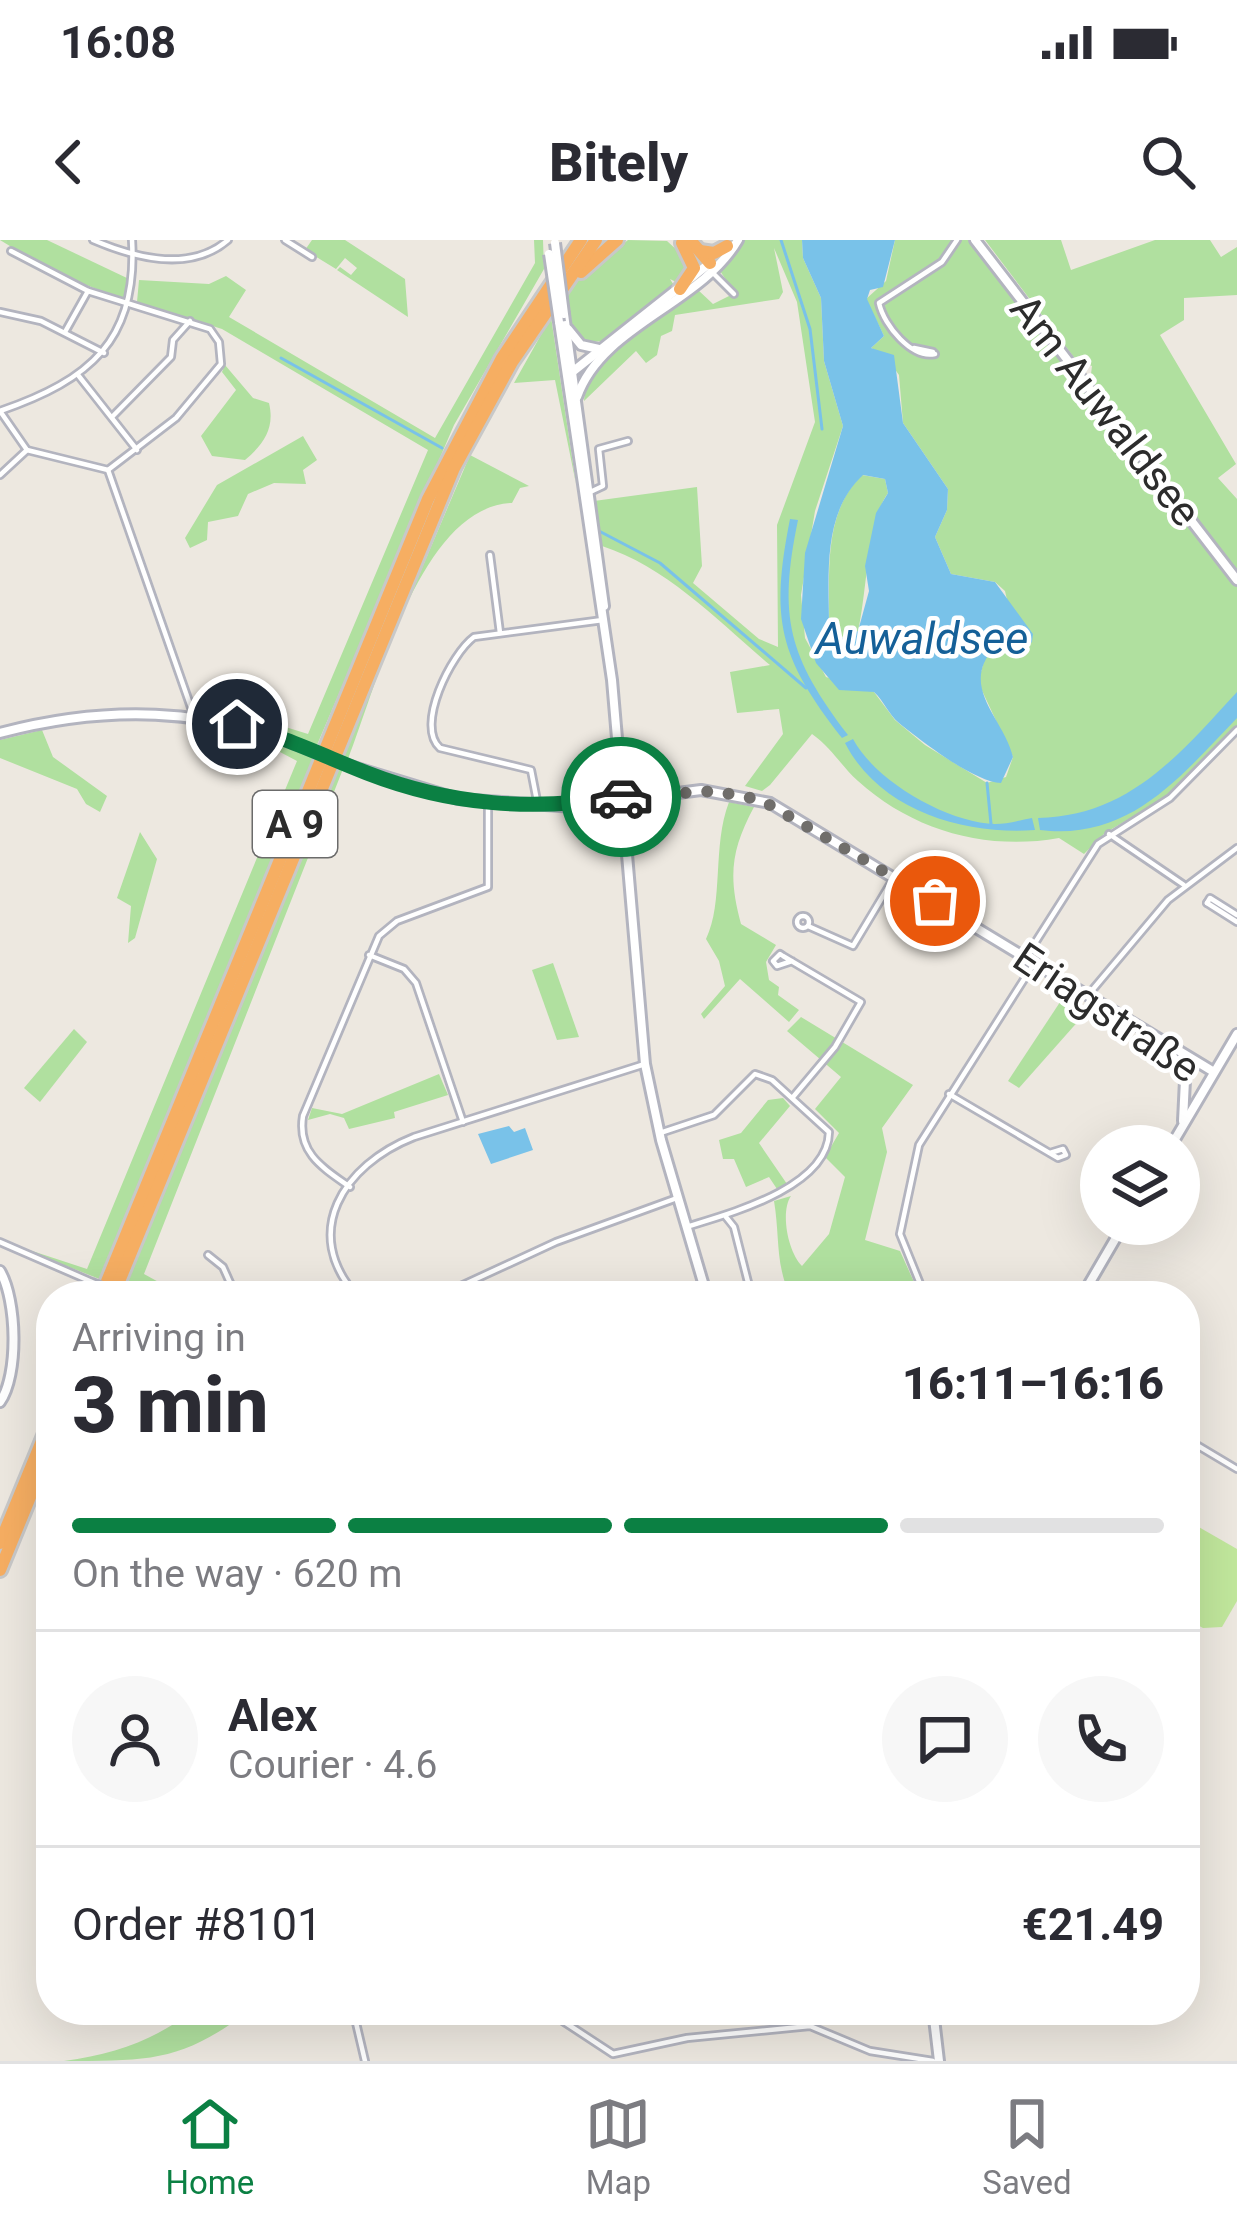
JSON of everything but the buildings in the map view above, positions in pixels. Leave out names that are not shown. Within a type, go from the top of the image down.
[{"type":"highway","name":"A 9","points":[[107,1281],[428,499],[502,358],[581,240]]},
{"type":"highway","name":"A 9","points":[[119,1281],[438,504],[489,402],[550,303],[596,240]]},
{"type":"highway","points":[[550,303],[617,240]]},
{"type":"highway","points":[[687,243],[713,253],[732,242]]},
{"type":"highway","points":[[687,243],[710,267]]},
{"type":"highway","points":[[680,290],[694,268],[687,243]]},
{"type":"highway","points":[[0,1543],[36,1455]]},
{"type":"highway","points":[[0,1570],[36,1482]]},
{"type":"main road","name":"Am Auwaldsee","points":[[975,240],[1237,580]]},
{"type":"main road","points":[[552,241],[549,254],[563,321],[581,345],[603,349]]},
{"type":"main road","points":[[552,241],[618,734],[645,1064],[659,1133],[702,1281]]},
{"type":"main road","points":[[576,399],[588,373],[710,267],[732,242]]},
{"type":"main road","points":[[568,371],[710,267]]},
{"type":"main road","points":[[568,371],[588,373]]},
{"type":"main road","points":[[568,371],[576,399],[585,493]]},
{"type":"main road","name":"Eriagstraße","points":[[0,733],[102,715],[194,716],[260,730],[418,790],[488,803],[569,807],[724,791],[770,803],[1214,1072],[1183,1125]]},
{"type":"main road","points":[[1214,1072],[1237,1034]]},
{"type":"main road","points":[[1164,1042],[1185,1080],[1181,1125]]},
{"type":"main road","points":[[1091,1281],[1112,1245]]},
{"type":"main road","points":[[0,1271],[7,1285],[11,1339],[9,1382],[0,1402]]},
{"type":"main road","points":[[934,2025],[936,2061]]},
{"type":"street","points":[[93,240],[133,256],[170,260],[212,252],[228,240]]},
{"type":"street","points":[[11,251],[88,291],[130,304],[190,321],[215,333],[221,364],[198,395],[108,470],[27,450],[0,411],[77,374],[104,353],[130,304],[132,240]]},
{"type":"street","points":[[285,240],[312,257]]},
{"type":"street","points":[[934,353],[931,357],[892,331],[879,303],[942,262],[957,240]]},
{"type":"street","points":[[710,267],[734,294]]},
{"type":"street","points":[[65,332],[88,291]]},
{"type":"street","points":[[0,312],[65,332],[104,353]]},
{"type":"street","points":[[112,417],[171,357],[173,340],[190,321]]},
{"type":"street","points":[[77,374],[137,450]]},
{"type":"street","points":[[585,493],[603,486],[598,453],[602,446],[628,441]]},
{"type":"street","points":[[0,475],[27,450]]},
{"type":"street","points":[[108,470],[194,716]]},
{"type":"street","points":[[490,555],[500,632]]},
{"type":"street","points":[[538,808],[531,770],[447,751],[435,744],[429,731],[459,652],[474,637],[603,620]]},
{"type":"street","points":[[917,1281],[903,1250],[900,1222],[919,1144],[1086,857],[1109,834],[1170,798],[1237,730]]},
{"type":"street","points":[[350,1187],[309,1154],[302,1124],[379,935],[397,921],[488,887],[488,803]]},
{"type":"street","points":[[1109,834],[1184,885]]},
{"type":"street","points":[[1089,994],[1119,952],[1184,885],[1237,848]]},
{"type":"street","points":[[808,926],[853,946],[894,876]]},
{"type":"street","points":[[369,955],[404,970],[416,983],[463,1122]]},
{"type":"street","points":[[792,961],[861,1003],[835,1048],[793,1097]]},
{"type":"street","points":[[348,1281],[328,1250],[331,1218],[350,1187],[390,1148],[645,1064]]},
{"type":"street","points":[[659,1133],[714,1115],[755,1074],[793,1097],[827,1128],[826,1148],[794,1187],[736,1208],[726,1217],[686,1228]]},
{"type":"street","points":[[949,1094],[1050,1153]]},
{"type":"street","points":[[472,1281],[556,1242],[678,1198]]},
{"type":"street","points":[[726,1217],[734,1227],[748,1281]]},
{"type":"street","points":[[0,1242],[90,1281]]},
{"type":"street","points":[[208,1256],[231,1281]]},
{"type":"street","points":[[1200,1447],[1237,1469]]},
{"type":"street","points":[[357,2025],[365,2061]]},
{"type":"street","points":[[569,2025],[613,2054],[703,2036],[810,2026],[870,2051],[936,2061]]},
{"type":"green space","points":[[0,240],[47,240],[129,279],[127,301],[51,271]]},
{"type":"green space","points":[[312,240],[345,240],[405,279],[408,317],[337,270],[340,267],[351,275],[357,268],[345,258],[336,269],[305,250]]},
{"type":"green space","points":[[534,240],[543,240],[544,269],[454,425],[317,745],[208,712],[240,713],[308,734],[428,450],[222,329],[137,302],[139,280],[209,284],[226,276],[246,290],[229,317],[435,438],[535,263]]},
{"type":"green space","points":[[628,240],[667,241],[691,263],[678,283],[670,279],[675,287],[609,341],[585,342],[571,322],[566,291]]},
{"type":"green space","points":[[741,240],[802,240],[803,258],[821,298],[824,361],[843,426],[815,511],[801,595],[805,638],[826,677],[874,692],[895,720],[925,745],[987,783],[1006,777],[1013,757],[978,682],[985,658],[996,646],[1019,653],[1005,591],[995,582],[951,574],[935,537],[947,510],[948,489],[903,423],[899,375],[884,354],[871,348],[884,336],[866,299],[886,281],[895,240],[968,240],[1237,585],[1237,726],[1173,793],[1105,833],[1084,854],[1059,838],[978,839],[902,813],[852,775],[812,734],[770,785],[762,791],[745,786],[783,734],[779,709],[737,713],[730,672],[770,665],[670,581],[602,546],[594,501],[697,487],[702,566],[693,583],[759,639],[778,647],[777,525],[815,422],[797,302],[774,248],[783,292],[779,299],[675,315],[672,331],[661,336],[657,355],[646,363],[636,351],[584,401],[599,367],[647,324],[697,289],[713,304],[735,293],[720,271]]},
{"type":"green space","points":[[985,240],[1061,240],[1071,270],[1155,240],[1210,240],[1221,257],[1237,247],[1237,295],[1184,298],[1184,320],[1160,335],[1236,464],[1218,478],[1237,499],[1237,575],[1090,382],[1092,366],[1076,360]]},
{"type":"green space","points":[[551,317],[576,484],[555,380],[514,383]]},
{"type":"green space","points":[[225,365],[253,398],[269,403],[266,435],[245,460],[212,456],[201,436],[236,390],[222,372]]},
{"type":"green space","points":[[303,436],[317,460],[303,470],[306,484],[274,483],[248,494],[238,516],[208,522],[207,540],[190,548],[185,538],[217,485]]},
{"type":"green space","points":[[470,455],[529,486],[520,488],[512,503],[480,512],[452,534],[395,630]]},
{"type":"green space","points":[[862,475],[885,479],[888,493],[872,539],[858,631],[841,638],[829,627],[831,546],[840,508]]},
{"type":"green space","points":[[388,648],[348,759],[342,756]]},
{"type":"green space","points":[[42,730],[53,757],[107,796],[100,812],[86,804],[77,789],[0,758],[0,740]]},
{"type":"green space","points":[[242,732],[315,758],[102,1280],[11,1244],[87,1269],[297,761]]},
{"type":"green space","points":[[337,767],[343,769],[144,1274],[157,1281],[127,1281]]},
{"type":"green space","points":[[729,802],[754,807],[736,850],[734,892],[741,924],[776,945],[766,962],[769,980],[779,987],[778,995],[799,1010],[789,1022],[740,979],[704,1019],[701,1014],[725,986],[719,961],[706,939],[715,908]]},
{"type":"green space","points":[[140,832],[157,859],[135,938],[128,943],[131,906],[117,898]]},
{"type":"green space","points":[[553,963],[579,1037],[557,1040],[532,970]]},
{"type":"green space","points":[[1066,993],[1078,1003],[1081,1018],[1019,1088],[1008,1081]]},
{"type":"green space","points":[[801,1017],[913,1085],[882,1128],[887,1152],[865,1240],[900,1251],[914,1281],[784,1281],[774,1201],[791,1196],[787,1232],[802,1266],[829,1234],[845,1177],[825,1157],[839,1133],[815,1109],[841,1077],[787,1031]]},
{"type":"green space","points":[[74,1029],[87,1042],[40,1102],[24,1088]]},
{"type":"green space","points":[[439,1074],[448,1095],[394,1112],[395,1118],[349,1129],[344,1118],[330,1114],[308,1120],[312,1108],[342,1114]]},
{"type":"green space","points":[[783,1098],[790,1106],[759,1143],[787,1184],[777,1189],[769,1177],[746,1187],[734,1159],[723,1159],[719,1140],[741,1133],[768,1100]]},
{"type":"green space","points":[[1200,1528],[1237,1549],[1237,1601],[1222,1627],[1203,1628]]},
{"type":"green space","points":[[172,2025],[229,2025],[165,2055],[64,2061],[133,2044]]},
{"type":"water","name":"Auwaldsee","points":[[802,240],[895,240],[883,287],[870,290],[867,299],[884,336],[871,348],[894,355],[903,423],[948,489],[947,510],[935,537],[951,574],[995,582],[1033,634],[1032,642],[1019,653],[996,646],[981,675],[986,702],[1013,757],[1001,783],[977,776],[933,749],[895,720],[874,692],[839,690],[816,663],[801,619],[805,553],[843,426],[824,361],[821,298],[803,258]],"holes":[[[863,475],[885,479],[888,493],[876,513],[865,566],[869,591],[858,631],[842,638],[829,627],[834,526],[840,507]]]},
{"type":"water","points":[[790,519],[798,520],[789,583],[793,634],[812,682],[848,735],[842,738],[804,684],[785,636],[781,584]]},
{"type":"water","points":[[1237,692],[1237,718],[1151,800],[1101,825],[1072,831],[1040,830],[1038,818],[1099,806],[1150,778]]},
{"type":"water","points":[[853,739],[878,770],[935,808],[995,824],[1032,818],[1035,830],[953,823],[902,802],[860,766],[845,743]]},
{"type":"water","points":[[509,1126],[514,1132],[525,1128],[533,1150],[491,1164],[478,1134]]},
{"type":"waterway","points":[[781,240],[810,329],[822,429]]},
{"type":"waterway","points":[[281,358],[442,448]]},
{"type":"waterway","points":[[599,531],[660,563],[806,688]]},
{"type":"waterway","points":[[987,783],[991,824]]},
{"type":"way so far","points":[[621,797],[701,790],[761,800],[801,818],[935,901]]},
{"type":"route","points":[[237,724],[388,781],[458,799],[538,808],[621,797]]}]
